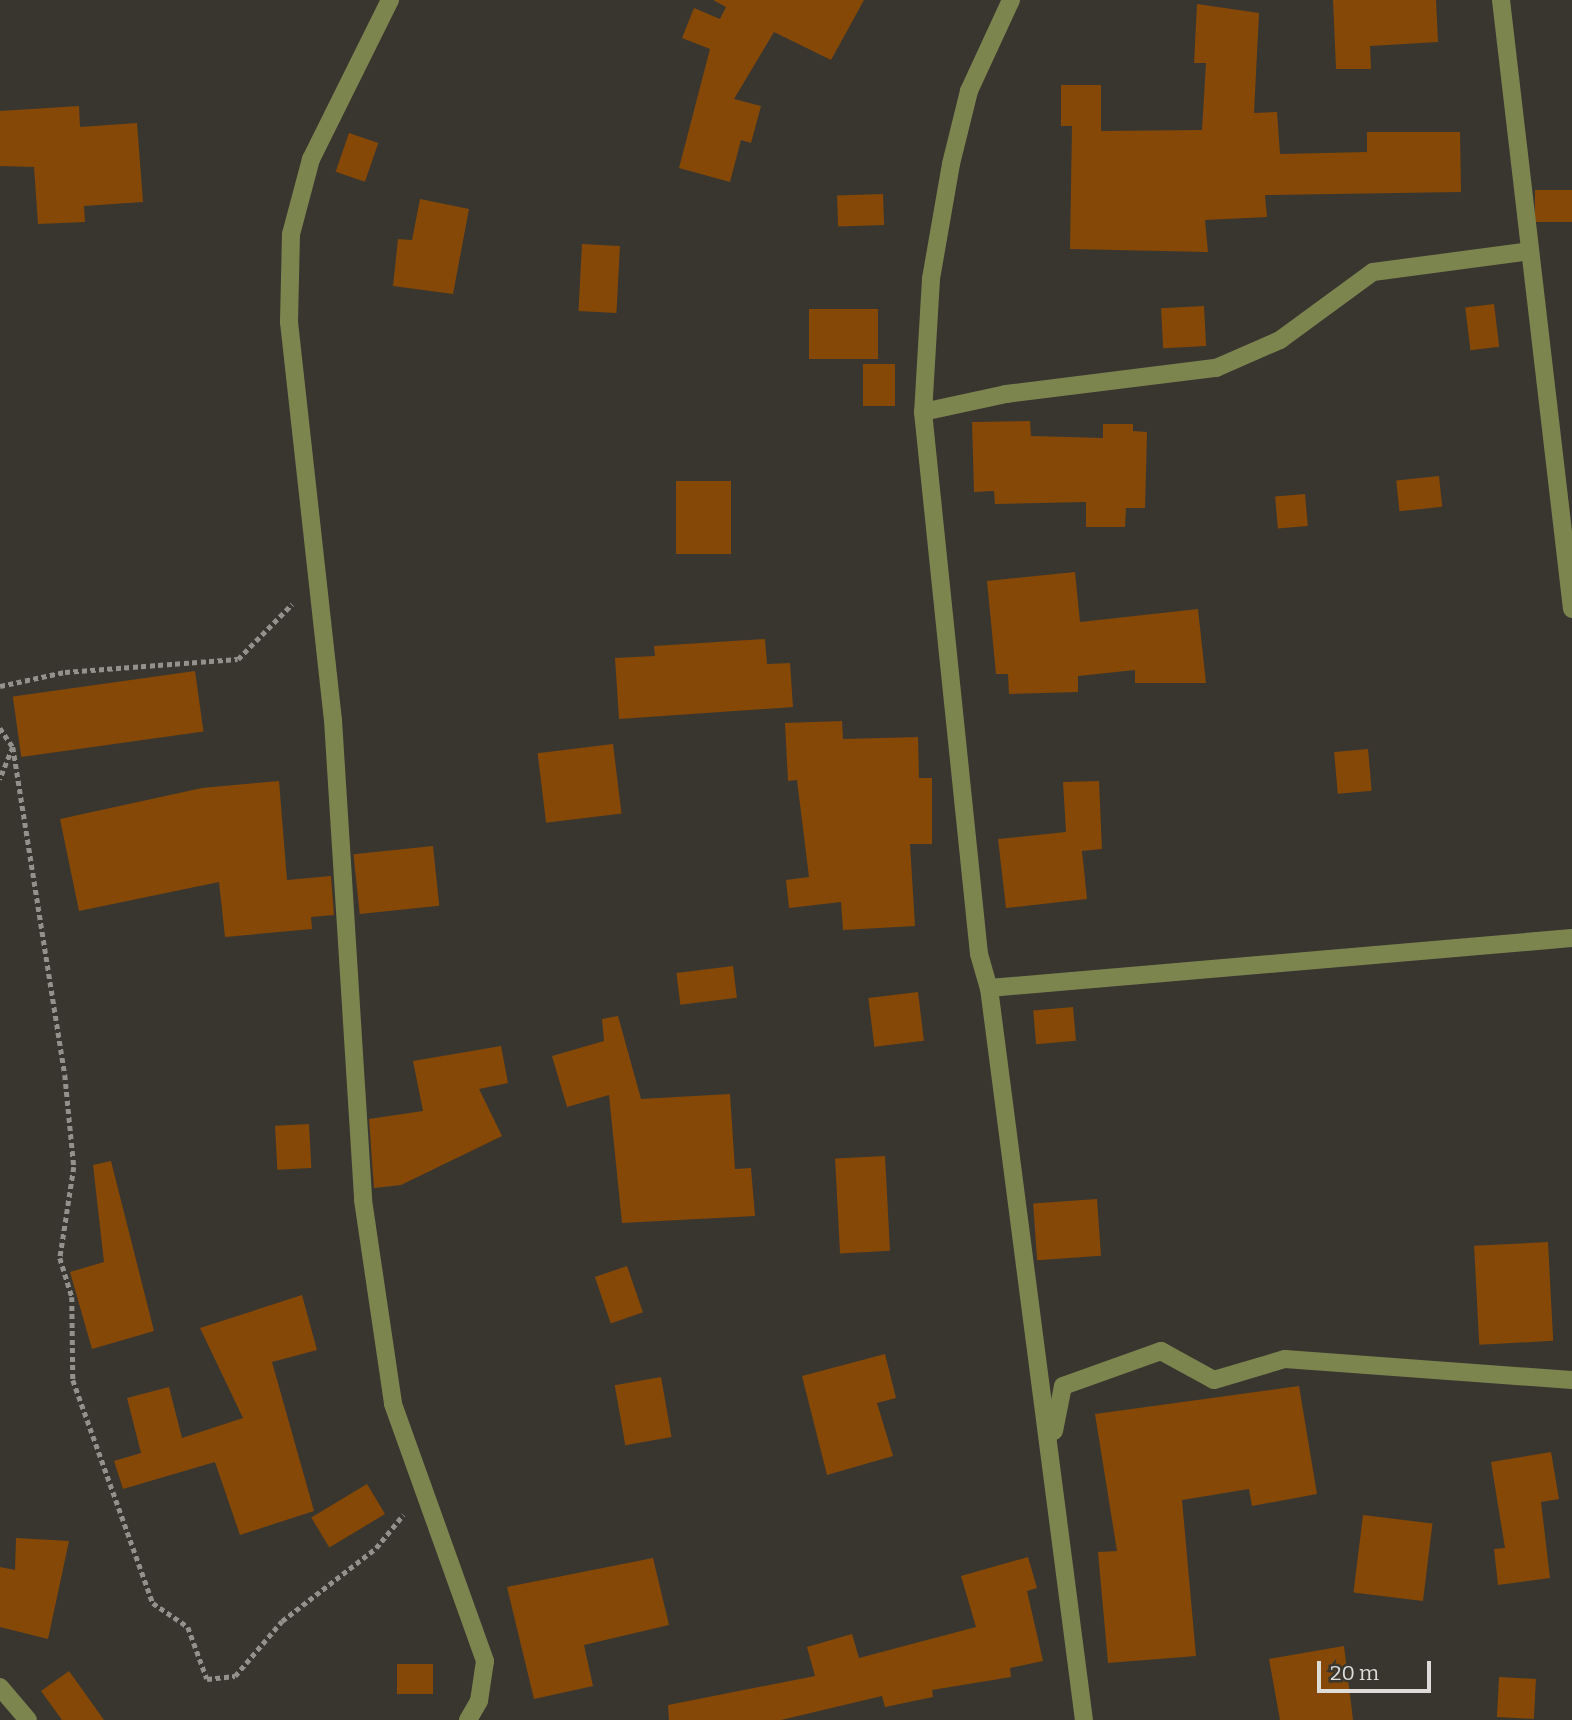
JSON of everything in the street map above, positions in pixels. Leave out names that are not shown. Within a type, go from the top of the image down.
[{"type":"street","points":[[390,0],[311,159],[290,234],[289,322],[318,578],[349,922],[363,1200],[393,1404],[485,1661],[479,1700],[468,1720]]},
{"type":"street","points":[[1011,0],[969,91],[951,164],[931,279],[923,412],[979,954],[989,988],[1051,1449],[1084,1720]]},
{"type":"street","points":[[1501,0],[1572,609]]},
{"type":"street","points":[[923,412],[1006,394],[1216,368],[1260,352],[1373,272],[1530,251]]},
{"type":"street","points":[[989,988],[1572,937]]},
{"type":"street","points":[[1051,1449],[1063,1385],[1161,1351],[1214,1380],[1285,1359],[1572,1380]]},
{"type":"street","points":[[0,1687],[27,1720]]},
{"type":"path","points":[[0,686],[65,672],[239,659],[318,578]]},
{"type":"path","points":[[0,728],[13,747],[65,1075],[74,1167],[60,1258],[72,1297],[73,1380],[153,1603],[188,1627],[207,1679],[235,1676],[282,1620],[376,1548],[404,1514],[401,1502]]},
{"type":"path","points":[[0,780],[13,747]]},
{"type":"building","points":[[713,0],[864,0],[831,60],[774,32],[734,99],[761,106],[751,143],[741,140],[730,182],[679,168],[710,49],[682,38],[694,8],[720,19],[726,7]]},
{"type":"building","points":[[1333,0],[1436,0],[1438,42],[1370,46],[1371,69],[1336,69]]},
{"type":"building","points":[[1197,4],[1259,13],[1254,113],[1277,112],[1280,154],[1367,152],[1367,132],[1460,132],[1461,192],[1265,195],[1267,217],[1205,220],[1208,252],[1070,249],[1072,126],[1061,126],[1061,85],[1101,85],[1101,131],[1202,130],[1206,63],[1194,63]]},
{"type":"building","points":[[79,106],[80,127],[137,123],[143,202],[84,206],[85,222],[38,224],[34,167],[0,166],[0,111]]},
{"type":"building","points":[[349,133],[378,143],[365,182],[336,172]]},
{"type":"building","points":[[1535,190],[1572,190],[1572,222],[1535,222]]},
{"type":"building","points":[[883,194],[884,225],[838,227],[837,196]]},
{"type":"building","points":[[420,199],[469,209],[453,294],[393,286],[398,239],[412,240]]},
{"type":"building","points":[[582,244],[620,246],[616,313],[578,311]]},
{"type":"building","points":[[1494,304],[1499,347],[1470,350],[1465,308]]},
{"type":"building","points":[[1204,306],[1206,346],[1163,348],[1161,308]]},
{"type":"building","points":[[809,309],[878,309],[878,359],[809,359]]},
{"type":"building","points":[[863,364],[895,364],[895,406],[863,406]]},
{"type":"building","points":[[1030,421],[1031,436],[1103,438],[1103,424],[1133,424],[1133,431],[1147,432],[1145,508],[1126,508],[1125,527],[1086,527],[1086,502],[995,504],[994,491],[974,492],[972,422]]},
{"type":"building","points":[[1439,476],[1442,507],[1399,511],[1396,480]]},
{"type":"building","points":[[676,481],[731,481],[731,554],[676,554]]},
{"type":"building","points":[[1305,494],[1308,526],[1278,528],[1275,497]]},
{"type":"building","points":[[1075,572],[1080,622],[1198,609],[1206,683],[1135,683],[1135,670],[1078,676],[1078,692],[1009,694],[1008,674],[996,674],[987,581]]},
{"type":"building","points":[[765,639],[767,664],[790,663],[793,707],[619,719],[615,658],[655,656],[654,646]]},
{"type":"building","points":[[195,671],[203,731],[21,757],[13,697]]},
{"type":"building","points":[[842,721],[843,739],[918,737],[919,778],[932,778],[932,844],[910,844],[915,926],[843,930],[841,902],[789,908],[786,880],[809,877],[797,780],[788,781],[785,723]]},
{"type":"building","points":[[613,744],[622,813],[546,823],[538,753]]},
{"type":"building","points":[[1368,749],[1372,791],[1338,794],[1334,752]]},
{"type":"building","points":[[279,781],[287,880],[331,876],[334,915],[311,917],[312,929],[225,937],[219,882],[79,911],[60,819],[202,788]]},
{"type":"building","points":[[1099,781],[1102,849],[1082,851],[1087,899],[1006,908],[998,839],[1066,832],[1063,782]]},
{"type":"building","points":[[433,846],[439,906],[360,914],[353,854]]},
{"type":"building","points":[[733,966],[737,998],[680,1005],[676,973]]},
{"type":"building","points":[[918,992],[924,1041],[874,1047],[868,998]]},
{"type":"building","points":[[1073,1007],[1076,1041],[1036,1044],[1033,1010]]},
{"type":"building","points":[[618,1016],[641,1099],[730,1094],[735,1169],[751,1168],[755,1216],[622,1223],[609,1095],[567,1107],[552,1056],[604,1041],[602,1019]]},
{"type":"building","points":[[501,1046],[508,1083],[479,1089],[502,1136],[401,1185],[374,1188],[369,1119],[423,1111],[413,1061]]},
{"type":"building","points":[[309,1124],[311,1168],[277,1170],[275,1126]]},
{"type":"building","points":[[885,1156],[890,1251],[840,1253],[835,1159]]},
{"type":"building","points":[[111,1161],[154,1331],[92,1349],[70,1272],[104,1262],[93,1165]]},
{"type":"building","points":[[1097,1199],[1101,1256],[1037,1260],[1033,1203]]},
{"type":"building","points":[[1548,1242],[1553,1341],[1479,1345],[1474,1246]]},
{"type":"building","points":[[627,1266],[643,1312],[611,1323],[595,1277]]},
{"type":"building","points":[[302,1295],[317,1350],[272,1362],[314,1511],[240,1535],[215,1462],[123,1489],[114,1461],[141,1453],[127,1398],[169,1387],[182,1438],[243,1418],[200,1328]]},
{"type":"building","points":[[885,1354],[896,1398],[877,1403],[893,1456],[827,1475],[802,1376]]},
{"type":"building","points":[[661,1377],[672,1437],[625,1445],[615,1385]]},
{"type":"building","points":[[1299,1386],[1317,1494],[1252,1506],[1249,1489],[1182,1500],[1196,1656],[1108,1663],[1098,1552],[1117,1551],[1095,1414]]},
{"type":"building","points":[[1551,1452],[1559,1499],[1541,1502],[1550,1578],[1498,1585],[1494,1549],[1505,1548],[1491,1462]]},
{"type":"building","points":[[367,1484],[385,1514],[329,1547],[311,1517]]},
{"type":"building","points":[[1363,1515],[1432,1524],[1423,1601],[1353,1592]]},
{"type":"building","points":[[16,1538],[69,1541],[48,1639],[0,1627],[0,1567],[15,1570]]},
{"type":"building","points":[[1028,1557],[1037,1588],[1027,1591],[1043,1661],[1010,1668],[1011,1677],[932,1690],[933,1697],[885,1707],[882,1696],[781,1720],[669,1720],[668,1705],[815,1676],[807,1647],[852,1634],[859,1658],[976,1627],[961,1576]]},
{"type":"building","points":[[653,1558],[669,1625],[584,1645],[593,1686],[534,1699],[507,1587]]},
{"type":"building","points":[[1344,1646],[1353,1720],[1280,1720],[1269,1659]]},
{"type":"building","points":[[397,1664],[433,1664],[433,1694],[397,1694]]},
{"type":"building","points":[[69,1671],[104,1720],[62,1720],[41,1691]]},
{"type":"building","points":[[1499,1677],[1536,1679],[1534,1719],[1497,1717]]}]
